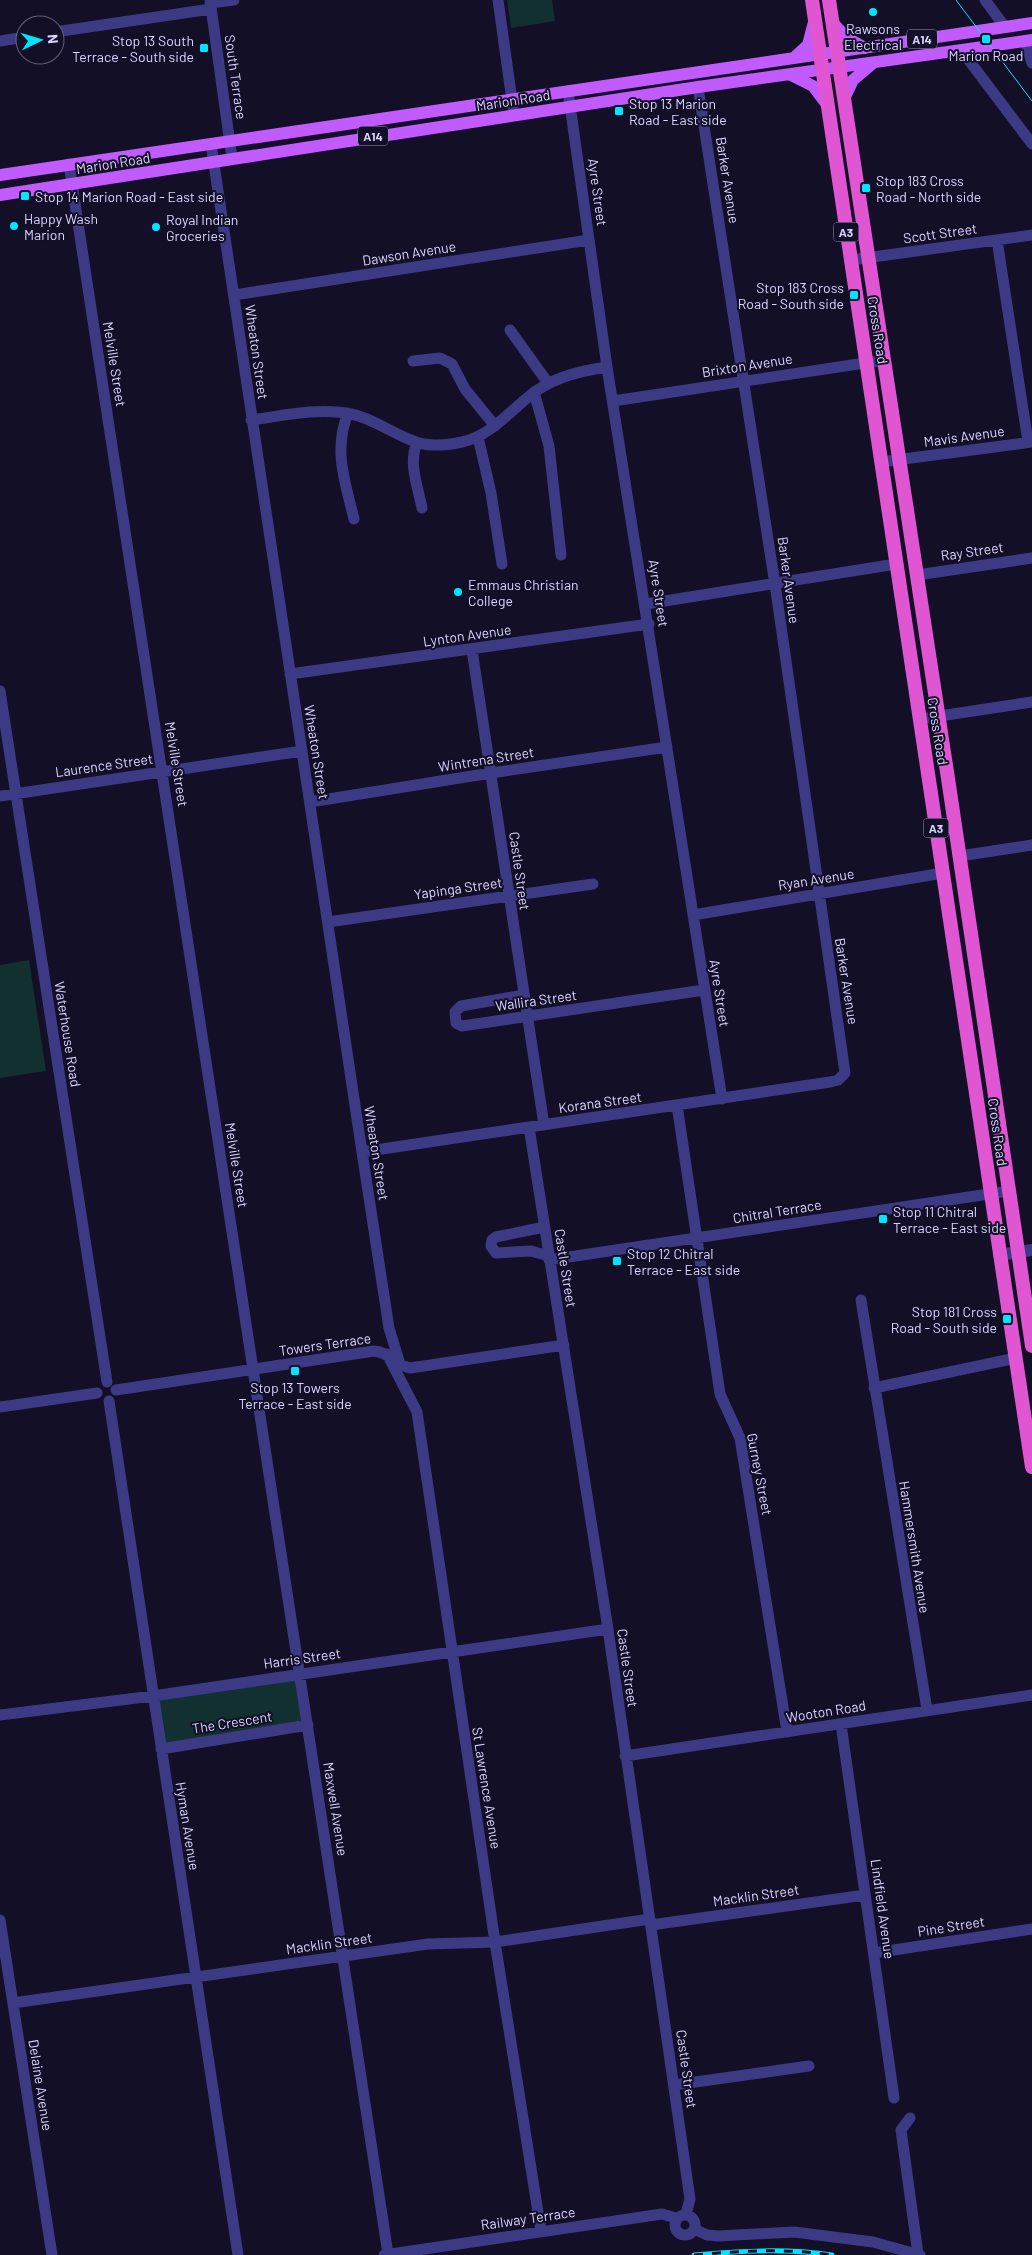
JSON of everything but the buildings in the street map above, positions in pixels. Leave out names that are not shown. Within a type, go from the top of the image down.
[{"type":"highway","name":"Cross Road","points":[[812,0],[1032,1467]]},
{"type":"highway","name":"Cross Road","points":[[829,0],[870,257],[1032,1346]]},
{"type":"highway","points":[[954,944],[968,949],[973,944]]},
{"type":"highway","points":[[958,970],[966,962],[976,962]]},
{"type":"main road","points":[[794,58],[808,45],[814,22]]},
{"type":"main road","points":[[832,22],[847,38],[865,48]]},
{"type":"main road","name":"Marion Road","points":[[0,175],[1032,23]]},
{"type":"main road","name":"Marion Road","points":[[0,195],[698,87],[1028,41]]},
{"type":"main road","points":[[844,99],[853,80],[874,63]]},
{"type":"main road","points":[[791,75],[814,86],[826,102]]},
{"type":"street","points":[[65,30],[234,0]]},
{"type":"street","points":[[498,0],[514,115]]},
{"type":"street","points":[[985,0],[1005,27]]},
{"type":"street","name":"South Terrace","points":[[210,4],[232,158]]},
{"type":"street","points":[[0,41],[15,39]]},
{"type":"street","points":[[1028,41],[1032,63]]},
{"type":"street","points":[[961,50],[1032,144]]},
{"type":"street","name":"Barker Avenue","points":[[698,87],[775,584],[845,1064],[845,1073],[842,1077]]},
{"type":"street","name":"Ayre Street","points":[[568,91],[607,367],[646,604],[722,1098]]},
{"type":"street","name":"Wheaton Street","points":[[211,144],[389,1328],[400,1364]]},
{"type":"street","name":"Melville Street","points":[[69,164],[253,1370]]},
{"type":"street","name":"Scott Street","points":[[851,260],[1032,235]]},
{"type":"street","name":"Dawson Avenue","points":[[234,295],[589,240]]},
{"type":"street","points":[[997,240],[1030,442]]},
{"type":"street","points":[[510,330],[548,383]]},
{"type":"street","points":[[413,361],[440,358],[452,364],[465,389],[495,426]]},
{"type":"street","name":"Brixton Avenue","points":[[613,400],[885,360]]},
{"type":"street","points":[[251,420],[310,412],[348,413],[378,423],[417,443],[441,445],[462,442],[478,437],[495,426],[534,392],[548,383],[578,372],[607,367]]},
{"type":"street","points":[[534,392],[549,446],[561,555]]},
{"type":"street","points":[[348,413],[339,441],[340,459],[354,519]]},
{"type":"street","points":[[478,437],[491,493],[502,564]]},
{"type":"street","name":"Mavis Avenue","points":[[882,462],[1030,442]]},
{"type":"street","points":[[417,443],[413,451],[413,460],[422,508]]},
{"type":"street","name":"Ray Street","points":[[917,575],[1032,558]]},
{"type":"street","points":[[646,604],[896,564]]},
{"type":"street","name":"Lynton Avenue","points":[[290,674],[649,624]]},
{"type":"street","name":"Castle Street","points":[[472,650],[544,1125]]},
{"type":"street","name":"Waterhouse Road","points":[[0,691],[107,1382]]},
{"type":"street","points":[[920,719],[1032,702]]},
{"type":"street","name":"Wintrena Street","points":[[310,802],[490,773],[667,748]]},
{"type":"street","name":"Laurence Street","points":[[0,796],[302,751]]},
{"type":"street","points":[[960,856],[1032,845]]},
{"type":"street","name":"Ryan Avenue","points":[[693,914],[943,873]]},
{"type":"street","name":"Yapinga Street","points":[[328,922],[592,884]]},
{"type":"street","name":"Wallira Street","points":[[524,995],[461,1006],[455,1012],[456,1023],[462,1026],[704,990]]},
{"type":"street","name":"Korana Street","points":[[362,1152],[677,1106],[830,1082],[842,1077]]},
{"type":"street","name":"Gurney Street","points":[[677,1106],[720,1394],[740,1438],[787,1732]]},
{"type":"street","name":"Castle Street","points":[[529,1127],[608,1629],[690,2199],[681,2216]]},
{"type":"street","name":"Chitral Terrace","points":[[544,1227],[496,1237],[492,1240],[491,1246],[496,1253],[531,1251],[549,1258],[1009,1191]]},
{"type":"street","points":[[999,1255],[1032,1250]]},
{"type":"street","name":"Hammersmith Avenue","points":[[861,1300],[927,1710]]},
{"type":"street","points":[[400,1364],[410,1368],[564,1346]]},
{"type":"street","name":"Towers Terrace","points":[[116,1390],[374,1351],[387,1354],[400,1364]]},
{"type":"street","name":"St Lawrence Avenue","points":[[387,1354],[416,1412],[495,1942],[541,2232]]},
{"type":"street","points":[[874,1388],[1016,1358]]},
{"type":"street","name":"Maxwell Avenue","points":[[253,1370],[388,2254]]},
{"type":"street","points":[[107,1382],[113,1384],[116,1390],[115,1396],[109,1401],[102,1400],[97,1392],[98,1386],[107,1382]]},
{"type":"street","points":[[0,1407],[97,1392]]},
{"type":"street","name":"Hyman Avenue","points":[[109,1401],[238,2255]]},
{"type":"street","name":"Harris Street","points":[[0,1716],[153,1696],[608,1629]]},
{"type":"street","name":"Wooton Road","points":[[626,1756],[1032,1695]]},
{"type":"street","name":"Lindfield Avenue","points":[[841,1724],[894,2098]]},
{"type":"street","name":"The Crescent","points":[[161,1749],[308,1725]]},
{"type":"street","name":"Macklin Street","points":[[13,2004],[428,1944],[495,1942],[865,1895]]},
{"type":"street","name":"Delaine Avenue","points":[[0,1920],[52,2255]]},
{"type":"street","name":"Pine Street","points":[[874,1953],[1032,1929]]},
{"type":"street","points":[[674,2085],[809,2066]]},
{"type":"street","points":[[694,2229],[707,2235],[718,2236],[794,2232],[872,2242],[919,2255],[901,2130],[910,2118]]},
{"type":"street","name":"Railway Terrace","points":[[384,2255],[662,2214],[681,2216]]},
{"type":"street","points":[[681,2216],[694,2220],[694,2229],[687,2234],[680,2234],[675,2226],[681,2216]]},
{"type":"green space","points":[[507,0],[552,0],[555,21],[511,28]]},
{"type":"green space","points":[[29,960],[46,1071],[0,1078],[0,965]]},
{"type":"green space","points":[[300,1674],[307,1725],[160,1749],[153,1696]]},
{"type":"tram line","points":[[956,0],[1032,101]]},
{"type":"railway","points":[[694,2255],[746,2251],[780,2251],[832,2255]]},
{"type":"place","name":"Rawsons Electrical","points":[[873,12]]},
{"type":"place","name":"Marion Road","points":[[986,39]]},
{"type":"place","name":"Stop 13 South Terrace - South side","points":[[204,48]]},
{"type":"place","name":"Stop 13 Marion Road - East side","points":[[619,111]]},
{"type":"place","name":"Stop 183 Cross Road - North side","points":[[866,188]]},
{"type":"place","name":"Stop 14 Marion Road - East side","points":[[25,196]]},
{"type":"place","name":"Happy Wash Marion","points":[[14,226]]},
{"type":"place","name":"Royal Indian Groceries","points":[[156,227]]},
{"type":"place","name":"Stop 183 Cross Road - South side","points":[[854,295]]},
{"type":"place","name":"Emmaus Christian College","points":[[458,592]]},
{"type":"place","name":"Stop 11 Chitral Terrace - East side","points":[[883,1219]]},
{"type":"place","name":"Stop 12 Chitral Terrace - East side","points":[[617,1261]]},
{"type":"place","name":"Stop 181 Cross Road - South side","points":[[1007,1319]]},
{"type":"place","name":"Stop 13 Towers Terrace - East side","points":[[295,1371]]}]
